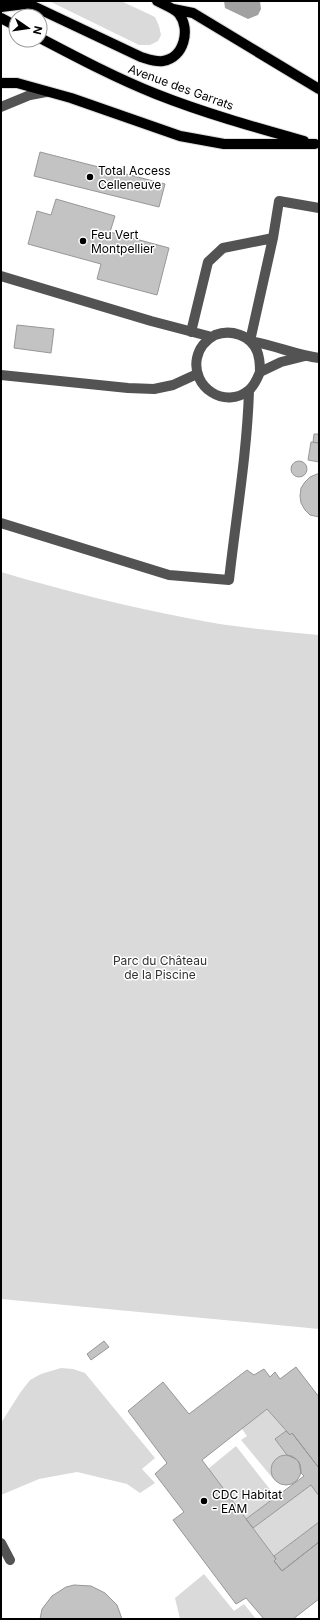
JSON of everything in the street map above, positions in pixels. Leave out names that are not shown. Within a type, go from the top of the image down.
[{"type":"main road","points":[[1,7],[24,4],[33,6],[141,57],[154,61],[163,61],[178,53],[185,36],[185,27],[178,13],[157,1]]},
{"type":"main road","points":[[173,9],[193,13],[319,89]]},
{"type":"main road","name":"Avenue des Garrats","points":[[48,42],[108,73],[157,94],[224,118],[317,145]]},
{"type":"main road","points":[[1,82],[17,83],[71,98],[180,136],[224,144],[317,145]]},
{"type":"lane","points":[[1,107],[30,96],[46,92]]},
{"type":"lane","points":[[250,341],[273,238],[279,201],[319,208]]},
{"type":"lane","points":[[191,332],[208,262],[223,248],[273,238]]},
{"type":"lane","points":[[1,276],[212,337]]},
{"type":"lane","points":[[223,333],[244,336],[250,341],[257,350],[260,361],[260,372],[256,382],[248,391],[239,396],[229,398],[218,396],[209,392],[201,384],[197,374],[196,364],[198,353],[203,344],[212,337],[223,333]]},
{"type":"lane","points":[[250,341],[285,349],[305,356],[319,358]]},
{"type":"lane","points":[[260,372],[281,362],[305,356]]},
{"type":"lane","points":[[1,375],[128,388],[154,389],[173,385],[197,374]]},
{"type":"lane","points":[[1,523],[168,575],[229,580],[239,504],[248,410],[248,391]]},
{"type":"lane","points":[[1,1543],[10,1560]]},
{"type":"green space","points":[[49,1],[121,1],[155,17],[161,35],[158,41],[150,45],[139,45]]},
{"type":"green space","name":"Parc du Château de la Piscine","points":[[1,572],[93,597],[187,618],[236,626],[319,635],[319,1329],[1,1299]]},
{"type":"green space","points":[[61,1368],[73,1369],[85,1373],[155,1458],[142,1469],[155,1483],[140,1493],[127,1484],[77,1472],[39,1479],[1,1495],[1,1423],[30,1380],[41,1374]]},
{"type":"green space","points":[[267,1409],[286,1431],[275,1439],[287,1455],[278,1458],[272,1464],[271,1472],[275,1481],[241,1440],[247,1436],[242,1429]]},
{"type":"green space","points":[[236,1446],[276,1497],[246,1519],[208,1469]]},
{"type":"green space","points":[[311,1485],[319,1496],[319,1522],[274,1556],[253,1528]]},
{"type":"green space","points":[[204,1574],[234,1611],[244,1604],[256,1619],[180,1619],[175,1598]]},
{"type":"shaded area","points":[[224,1],[260,1],[261,9],[258,15],[248,19],[225,8]]},
{"type":"building","points":[[40,152],[165,184],[159,207],[34,176]]},
{"type":"building","points":[[56,199],[115,216],[110,232],[169,248],[157,295],[97,279],[101,264],[28,244],[37,211],[51,215]]},
{"type":"building","points":[[17,325],[54,329],[51,353],[14,348]]},
{"type":"building","points":[[314,434],[319,434],[319,443],[313,442]]},
{"type":"building","points":[[311,442],[319,443],[319,462],[308,460]]},
{"type":"building","points":[[299,461],[305,463],[307,469],[305,475],[299,477],[293,475],[291,469],[293,463]]},
{"type":"building","points":[[319,474],[319,517],[310,515],[305,510],[301,503],[300,496],[301,488],[305,482],[310,477]]},
{"type":"building","points":[[104,1341],[109,1347],[91,1360],[87,1354]]},
{"type":"building","name":"CDC Habitat - EAM","points":[[296,1367],[319,1397],[319,1468],[292,1433],[290,1435],[267,1409],[202,1460],[276,1559],[274,1561],[282,1571],[319,1542],[319,1599],[293,1619],[264,1619],[246,1598],[236,1604],[173,1520],[184,1512],[155,1474],[167,1463],[128,1411],[163,1382],[189,1414],[247,1370],[254,1375],[264,1369],[270,1377],[275,1372],[280,1379]]},
{"type":"building","points":[[286,1431],[290,1435],[292,1433],[319,1468],[319,1496],[311,1485],[253,1528],[246,1519],[304,1476],[301,1473],[299,1462],[287,1455],[275,1439]]},
{"type":"building","points":[[286,1455],[297,1459],[301,1470],[297,1481],[286,1485],[275,1481],[271,1470],[275,1459]]},
{"type":"building","points":[[319,1522],[319,1542],[282,1571],[274,1561],[276,1559],[274,1556]]},
{"type":"building","points":[[74,1585],[91,1586],[105,1593],[117,1605],[122,1619],[40,1619],[42,1609],[52,1596],[66,1587]]},
{"type":"place","name":"Total Access Celleneuve","points":[[90,177]]},
{"type":"place","name":"Feu Vert Montpellier","points":[[83,241]]},
{"type":"place","name":"CDC Habitat - EAM","points":[[204,1501]]}]
